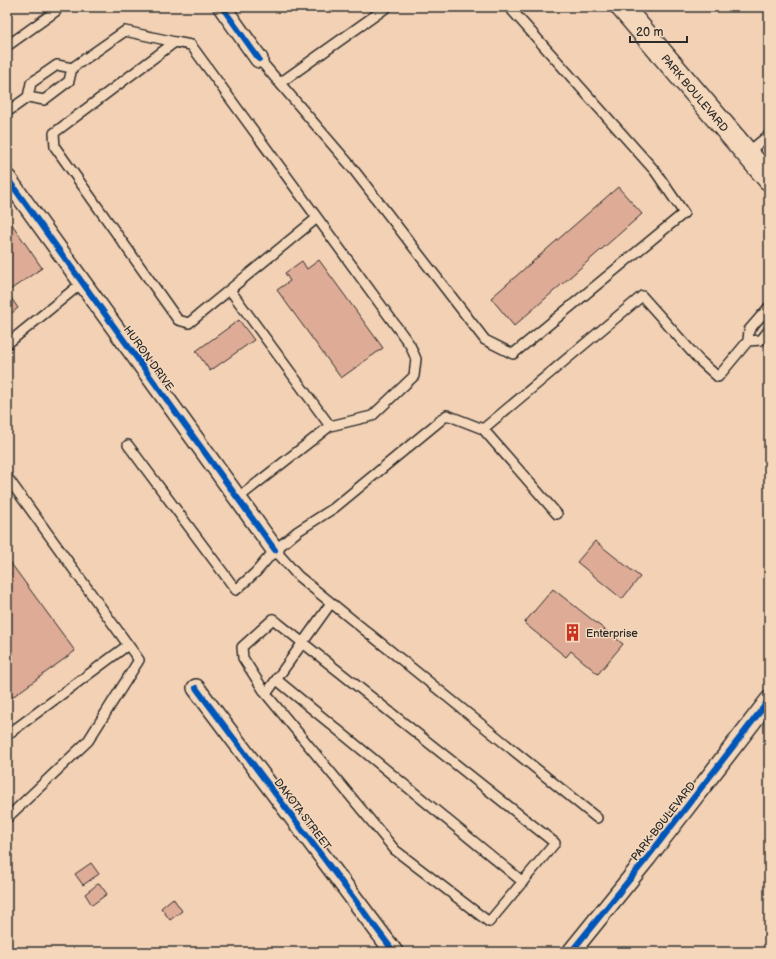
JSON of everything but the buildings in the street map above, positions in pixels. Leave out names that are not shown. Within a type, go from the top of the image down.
[{"type":"main road","name":"PARK BOULEVARD","points":[[622,7],[769,179]]},
{"type":"street","points":[[222,7],[259,59]]},
{"type":"street","name":"HURON DRIVE","points":[[7,178],[275,550]]},
{"type":"street","name":"DAKOTA STREET","points":[[196,688],[394,952]]},
{"type":"street","name":"PARK BOULEVARD","points":[[571,952],[652,852],[769,700]]},
{"type":"lane","points":[[280,83],[387,7]]},
{"type":"lane","points":[[259,59],[350,165],[485,340],[512,354],[684,213],[655,171],[509,7]]},
{"type":"lane","points":[[7,46],[56,11]]},
{"type":"lane","points":[[8,109],[28,97],[44,100],[69,81],[72,68],[125,31],[191,46],[410,345],[416,359],[414,376],[372,416],[330,426],[238,498]]},
{"type":"lane","points":[[175,42],[54,133],[55,147],[178,320],[189,323],[317,218]]},
{"type":"lane","points":[[28,97],[31,83],[57,65],[72,68]]},
{"type":"lane","points":[[746,153],[769,135]]},
{"type":"lane","points":[[7,344],[83,282]]},
{"type":"lane","points":[[230,290],[330,426]]},
{"type":"lane","points":[[483,429],[642,296],[699,360],[718,377],[748,341],[749,330],[769,307]]},
{"type":"lane","points":[[748,341],[761,340],[769,330]]},
{"type":"lane","points":[[128,445],[236,590],[256,572],[275,550],[298,531],[334,508],[447,415],[483,429],[557,514]]},
{"type":"lane","points":[[7,477],[139,660],[88,741],[7,818]]},
{"type":"lane","points":[[275,550],[298,576],[597,818]]},
{"type":"lane","points":[[266,694],[331,603]]},
{"type":"lane","points":[[273,619],[303,643],[555,843],[489,922],[395,850],[266,694],[243,658],[242,647],[273,619]]},
{"type":"lane","points":[[7,735],[128,645]]},
{"type":"lane","points":[[277,680],[523,882]]},
{"type":"cycle path","points":[[222,7],[259,59]]},
{"type":"cycle path","points":[[7,178],[275,550]]},
{"type":"cycle path","points":[[196,688],[394,952]]},
{"type":"cycle path","points":[[571,952],[647,858],[769,700]]},
{"type":"place","name":"Enterprise","points":[[573,633]]}]
